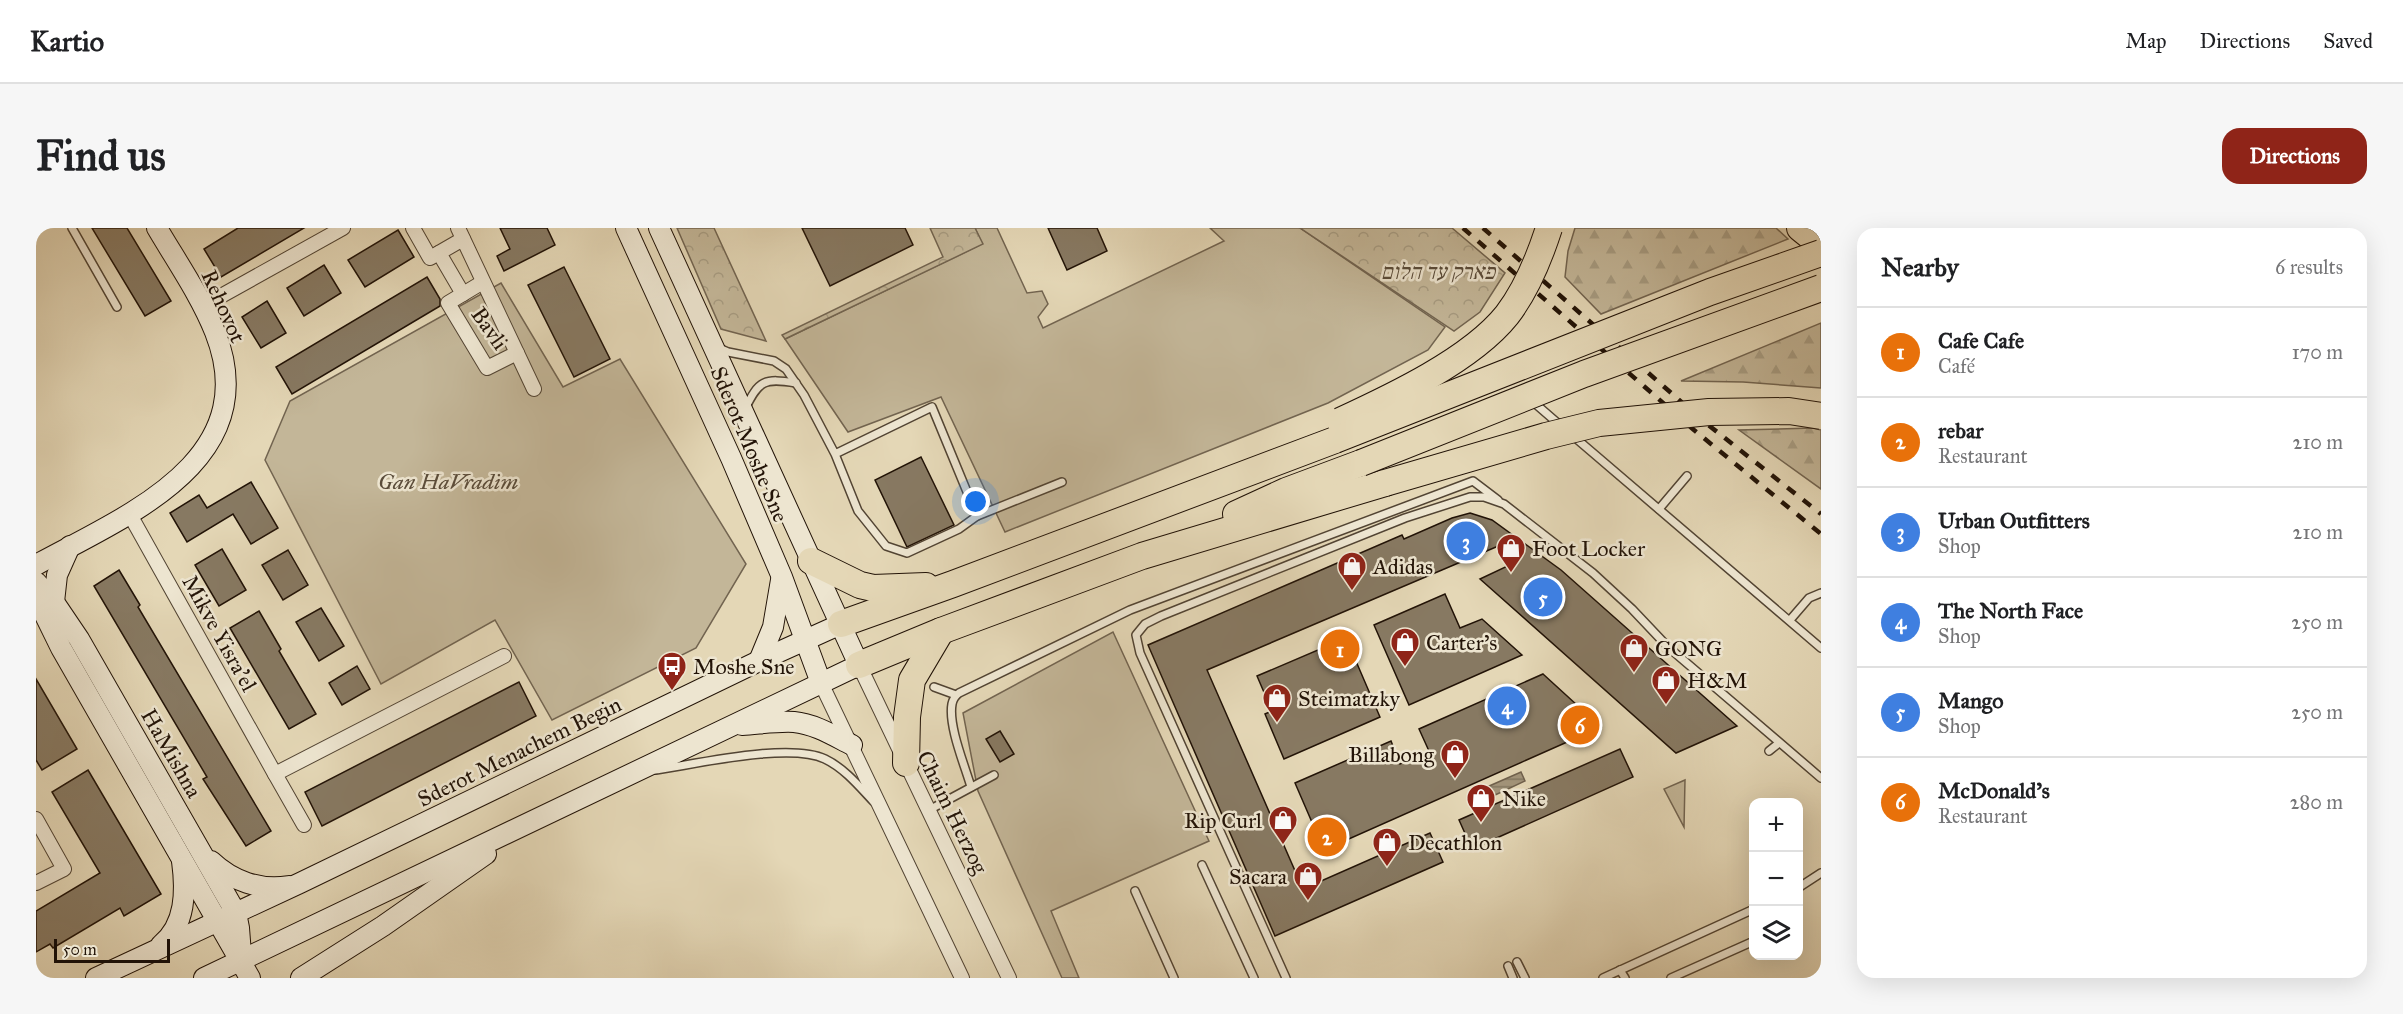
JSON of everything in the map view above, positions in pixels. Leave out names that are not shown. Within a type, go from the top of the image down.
[{"type":"highway","points":[[1328,435],[1482,341],[1507,315],[1519,298],[1532,274],[1550,228]]},
{"type":"highway","points":[[1800,228],[1821,244]]},
{"type":"highway","points":[[841,624],[1149,510],[1328,435],[1821,253]]},
{"type":"highway","points":[[1142,556],[1286,490],[1361,463],[1584,374],[1821,288]]},
{"type":"highway","points":[[859,665],[941,631],[1142,556],[1546,436],[1599,423],[1709,412],[1789,411],[1821,416]]},
{"type":"highway","points":[[811,561],[860,585],[873,588],[953,584]]},
{"type":"highway","points":[[906,764],[907,717],[912,680],[941,631]]},
{"type":"main road","name":"Rehovot","points":[[36,565],[168,489],[199,458],[212,438],[223,410],[225,389],[223,362],[215,333],[203,306],[158,228]]},
{"type":"main road","name":"Sderot Moshe Sne","points":[[626,228],[691,368],[782,577],[821,682]]},
{"type":"main road","name":"Sderot Moshe Sne","points":[[659,228],[709,342],[859,665]]},
{"type":"main road","points":[[43,607],[70,546]]},
{"type":"main road","points":[[759,661],[773,627],[782,577]]},
{"type":"main road","name":"HaMishna","points":[[36,582],[43,607],[181,856],[227,917]]},
{"type":"main road","name":"HaMishna","points":[[43,607],[79,639],[201,851],[227,917],[241,944],[241,960]]},
{"type":"main road","name":"Sderot Menachem Begin","points":[[96,978],[300,884],[759,661],[841,624]]},
{"type":"main road","points":[[204,978],[859,665]]},
{"type":"main road","points":[[730,726],[792,722],[826,732],[852,745]]},
{"type":"main road","points":[[301,978],[434,891],[527,824]]},
{"type":"main road","points":[[201,851],[217,867],[241,882],[270,887],[300,884]]},
{"type":"main road","points":[[155,950],[174,932],[178,922],[184,892],[181,856]]},
{"type":"main road","points":[[241,960],[250,978]]},
{"type":"street","points":[[203,306],[344,228]]},
{"type":"street","name":"Bavli","points":[[413,228],[430,258],[439,253],[460,233],[534,389]]},
{"type":"street","name":"Bavli","points":[[439,253],[463,294]]},
{"type":"street","name":"Bavli","points":[[483,282],[448,303],[487,368],[517,353]]},
{"type":"street","name":"Mikve Yisra'el","points":[[129,513],[304,825]]},
{"type":"street","points":[[274,774],[504,656]]},
{"type":"street","name":"Chaim Herzog","points":[[859,665],[1009,978]]},
{"type":"street","points":[[821,682],[962,978]]},
{"type":"street","points":[[36,819],[64,868],[36,883]]},
{"type":"lane","points":[[74,229],[117,307]]},
{"type":"lane","points":[[709,342],[728,352],[774,362],[786,369],[836,454],[858,511],[886,546],[907,553],[958,529],[977,516],[1062,482]]},
{"type":"lane","points":[[1496,370],[1509,382],[1538,348]]},
{"type":"lane","points":[[743,411],[754,390],[764,381],[796,383]]},
{"type":"lane","points":[[1518,389],[1821,648]]},
{"type":"lane","points":[[836,454],[932,407],[977,516]]},
{"type":"lane","points":[[1659,509],[1687,476]]},
{"type":"lane","points":[[971,788],[954,728],[951,709],[956,695],[1130,610],[1473,481],[1593,573],[1668,647],[1821,778]]},
{"type":"lane","points":[[1286,978],[1140,653],[1136,635],[1145,624],[1161,616],[1405,518],[1470,497],[1484,497],[1504,504]]},
{"type":"lane","points":[[1790,620],[1809,598],[1821,593]]},
{"type":"lane","points":[[934,687],[956,695]]},
{"type":"lane","points":[[1769,751],[1779,743]]},
{"type":"lane","points":[[633,773],[765,754],[797,752],[825,759],[837,767],[882,810]]},
{"type":"lane","points":[[929,810],[994,775]]},
{"type":"lane","points":[[1202,865],[1254,978]]},
{"type":"lane","points":[[1803,885],[1821,873]]},
{"type":"lane","points":[[1135,891],[1174,978]]},
{"type":"lane","points":[[1602,978],[1749,911]]},
{"type":"lane","points":[[1671,978],[1749,943]]},
{"type":"lane","points":[[1517,962],[1525,978]]},
{"type":"lane","points":[[1508,966],[1513,978]]},
{"type":"lane","points":[[1620,970],[1625,978]]},
{"type":"green space","points":[[677,228],[714,228],[766,341],[721,329]]},
{"type":"green space","points":[[930,228],[975,228],[983,244],[785,339],[782,335],[943,257]]},
{"type":"green space","points":[[975,228],[997,228],[1027,293],[1042,291],[1048,304],[1038,317],[1043,328],[1224,241],[1210,228],[1300,228],[1445,327],[1428,350],[1328,403],[1005,532],[941,397],[848,432],[785,339],[982,244]]},
{"type":"green space","name":"פארק עד הלום","points":[[1300,228],[1452,228],[1505,273],[1480,312],[1454,331]]},
{"type":"green space","points":[[1575,228],[1776,228],[1788,239],[1601,314],[1565,277],[1568,251]]},
{"type":"green space","name":"Gan HaVradim","points":[[501,283],[563,387],[620,359],[746,564],[696,648],[552,720],[495,620],[381,684],[265,460],[290,401]]},
{"type":"green space","points":[[1821,323],[1821,388],[1743,382],[1681,381]]},
{"type":"green space","points":[[1813,428],[1821,430],[1821,489],[1739,430]]},
{"type":"green space","points":[[1113,632],[1209,841],[1051,911],[1079,978],[1062,978],[978,791],[963,713]]},
{"type":"green space","points":[[1685,780],[1684,827],[1664,789]]},
{"type":"shaded area","points":[[1521,772],[1525,781],[1491,797],[1487,787]]},
{"type":"building","points":[[92,228],[127,228],[171,301],[145,316]]},
{"type":"building","points":[[238,228],[304,228],[221,277],[204,249]]},
{"type":"building","points":[[500,228],[547,228],[555,245],[504,271],[497,256],[510,249]]},
{"type":"building","points":[[802,228],[905,228],[913,245],[830,286]]},
{"type":"building","points":[[1048,228],[1097,228],[1107,251],[1067,270]]},
{"type":"building","points":[[398,230],[414,257],[365,287],[348,260]]},
{"type":"building","points":[[324,265],[341,293],[304,316],[287,288]]},
{"type":"building","points":[[564,267],[610,359],[574,377],[528,285]]},
{"type":"building","points":[[427,277],[440,299],[440,306],[292,394],[276,367]]},
{"type":"building","points":[[267,301],[286,333],[261,348],[242,317]]},
{"type":"building","points":[[921,457],[954,525],[907,547],[875,480]]},
{"type":"building","points":[[251,482],[278,528],[251,544],[233,514],[187,542],[170,513],[199,495],[207,508]]},
{"type":"building","points":[[1470,513],[1492,520],[1561,570],[1737,726],[1676,753],[1480,579],[1512,564],[1503,544],[1207,670],[1303,889],[1430,833],[1443,862],[1275,936],[1148,645],[1402,535],[1404,539],[1452,518]]},
{"type":"building","points":[[222,549],[246,590],[219,606],[195,565]]},
{"type":"building","points":[[288,550],[308,585],[283,600],[262,565]]},
{"type":"building","points":[[119,570],[140,605],[138,607],[271,831],[246,846],[203,779],[207,777],[94,586]]},
{"type":"building","points":[[1445,594],[1460,628],[1482,619],[1522,655],[1409,705],[1374,625]]},
{"type":"building","points":[[321,608],[344,646],[319,661],[296,622]]},
{"type":"building","points":[[259,611],[281,649],[279,651],[316,714],[289,729],[230,628]]},
{"type":"building","points":[[1346,638],[1380,717],[1284,759],[1265,714],[1272,711],[1257,676]]},
{"type":"building","points":[[357,666],[370,689],[342,705],[329,683]]},
{"type":"building","points":[[1543,674],[1601,727],[1324,850],[1295,783],[1391,741],[1400,764],[1429,751],[1419,729]]},
{"type":"building","points":[[36,679],[77,749],[42,770],[36,760]]},
{"type":"building","points":[[519,682],[536,716],[322,826],[305,792]]},
{"type":"building","points":[[1000,731],[1014,754],[1000,762],[986,739]]},
{"type":"building","points":[[1620,749],[1633,777],[1472,849],[1459,820]]},
{"type":"building","points":[[88,770],[161,894],[124,916],[120,908],[53,948],[50,944],[36,952],[36,911],[100,873],[52,792]]},
{"type":"railway","points":[[1463,228],[1694,430],[1821,534]]},
{"type":"railway","points":[[1483,228],[1702,420],[1821,514]]},
{"type":"place","name":"Urban Outfitters","points":[[1466,541]]},
{"type":"place","name":"Foot Locker","points":[[1511,574]]},
{"type":"place","name":"Adidas","points":[[1352,592]]},
{"type":"place","name":"Mango","points":[[1543,597]]},
{"type":"place","name":"Cafe Cafe","points":[[1340,649]]},
{"type":"place","name":"Carter's","points":[[1405,668]]},
{"type":"place","name":"GONG","points":[[1634,674]]},
{"type":"place","name":"Moshe Sne","points":[[672,692]]},
{"type":"place","name":"The North Face","points":[[1507,706]]},
{"type":"place","name":"H&M","points":[[1666,706]]},
{"type":"place","name":"Steimatzky","points":[[1277,724]]},
{"type":"place","name":"McDonald's","points":[[1580,725]]},
{"type":"place","name":"Billabong","points":[[1455,780]]},
{"type":"place","name":"Nike","points":[[1481,824]]},
{"type":"place","name":"rebar","points":[[1327,837]]},
{"type":"place","name":"Rip Curl","points":[[1283,846]]},
{"type":"place","name":"Decathlon","points":[[1387,868]]},
{"type":"place","name":"Sacara","points":[[1308,902]]}]
